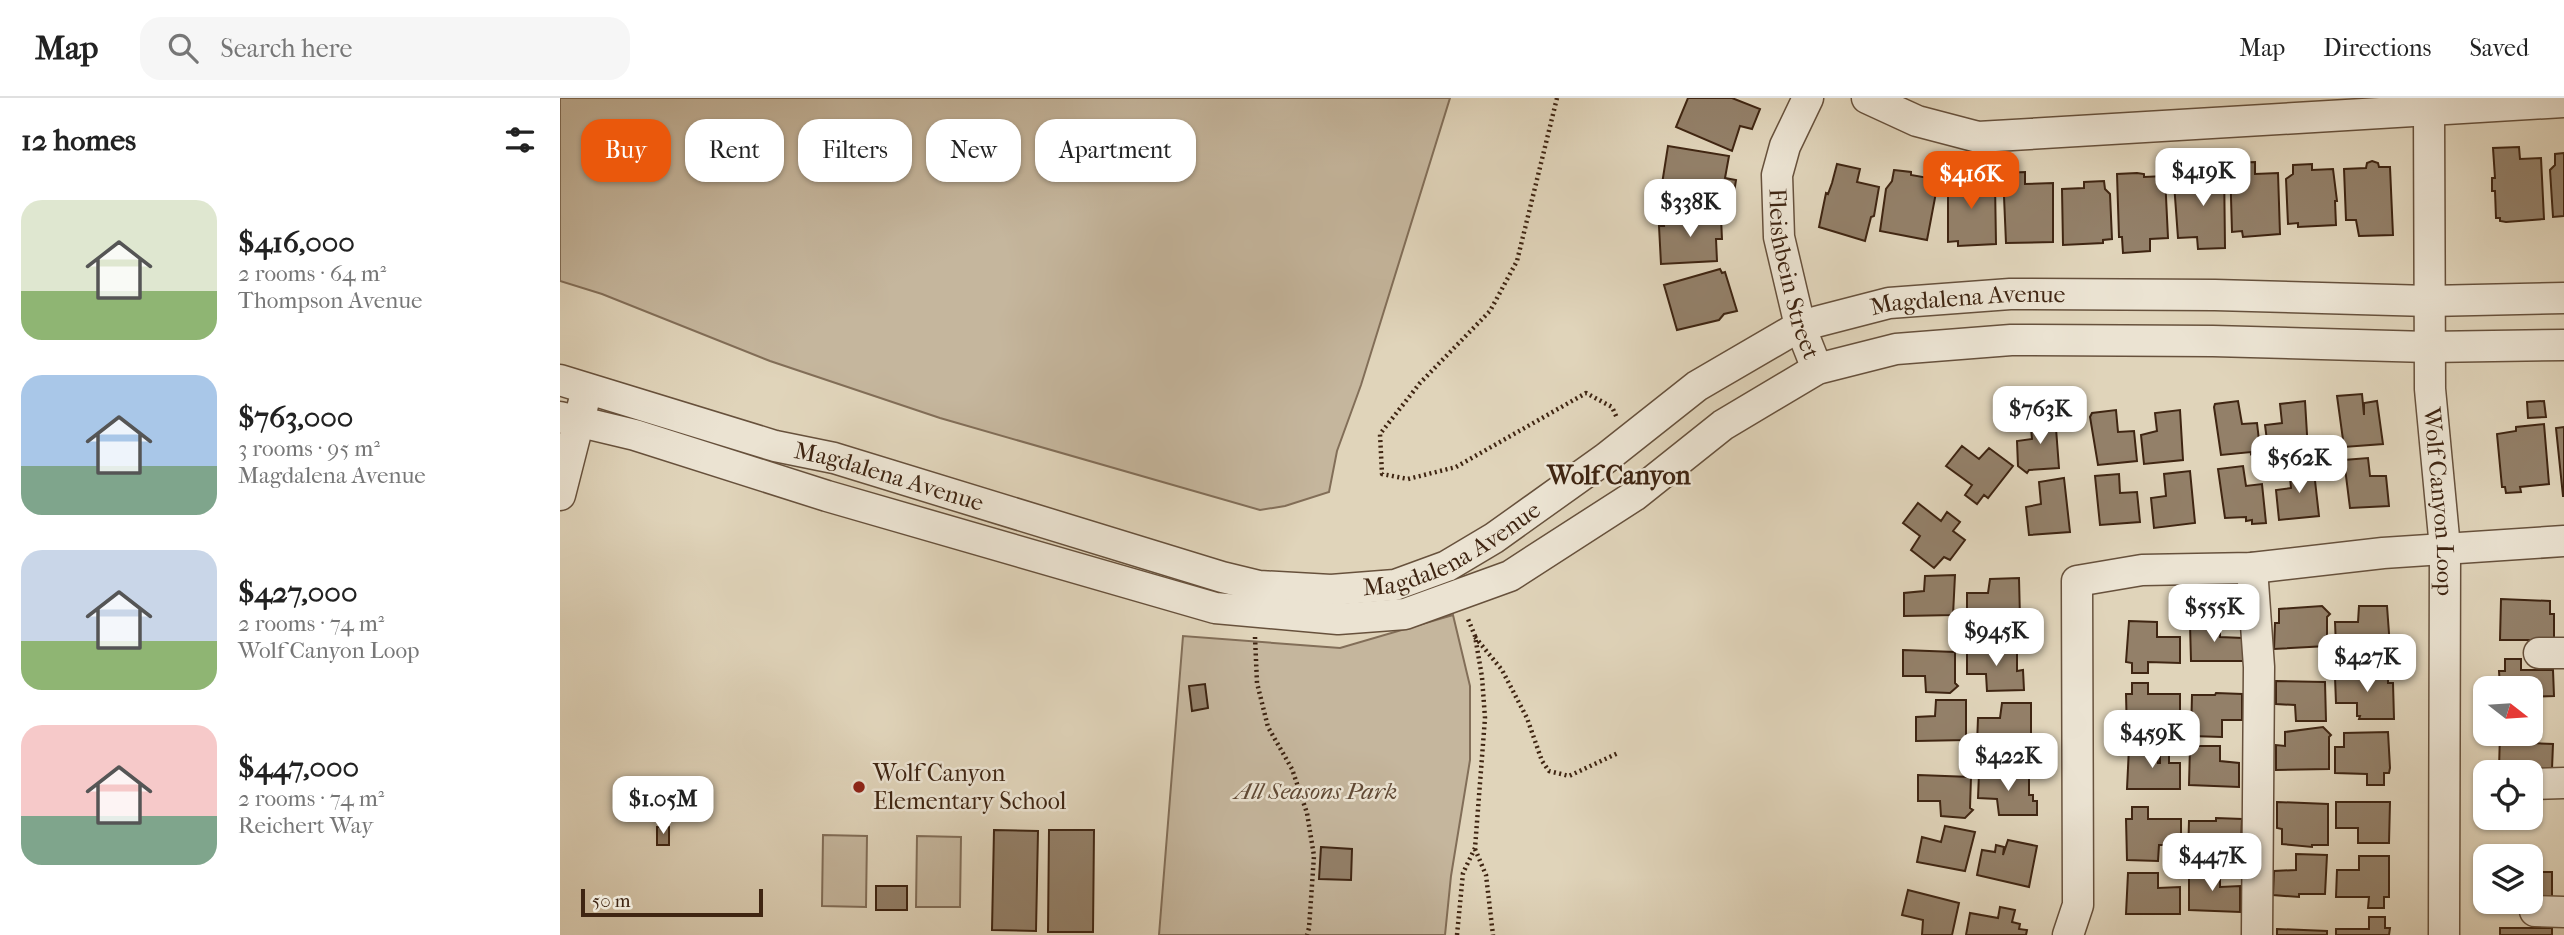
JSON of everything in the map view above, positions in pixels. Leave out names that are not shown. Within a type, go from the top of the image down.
[{"type":"street","name":"Fleishbein Street","points":[[1808,98],[1785,145],[1777,175],[1779,237],[1800,326],[1817,369]]},
{"type":"street","points":[[1867,98],[1917,121],[1978,137],[2564,102]]},
{"type":"street","name":"Wolf Canyon Loop","points":[[2429,110],[2428,347],[2445,548],[2444,935]]},
{"type":"street","name":"Magdalena Avenue","points":[[574,383],[775,446],[834,458],[1222,577],[1270,587],[1331,590],[1395,585],[1447,566],[1494,538],[1697,386],[1800,326],[1889,303],[2010,294],[2214,295],[2429,301],[2564,298]]},
{"type":"street","name":"Magdalena Avenue","points":[[570,419],[635,435],[827,496],[1215,608],[1338,619],[1405,614],[1510,576],[1634,496],[1723,425],[1817,369],[1896,349],[2011,340],[2428,347],[2564,345]]},
{"type":"street","points":[[560,495],[574,383]]},
{"type":"street","points":[[2068,935],[2078,905],[2077,581],[2142,570],[2252,568],[2445,548],[2564,541]]},
{"type":"street","points":[[2252,568],[2259,676],[2257,935]]},
{"type":"street","points":[[2543,784],[2564,783]]},
{"type":"path","points":[[1557,98],[1517,261],[1490,311],[1420,383],[1380,434],[1382,474],[1408,479],[1456,467],[1586,393],[1612,407],[1627,441]]},
{"type":"path","points":[[1457,935],[1463,873],[1475,848],[1485,718],[1475,636],[1459,596]]},
{"type":"path","points":[[1257,612],[1254,653],[1257,683],[1268,727],[1292,769],[1307,813],[1314,856],[1307,935]]},
{"type":"path","points":[[1475,636],[1502,670],[1527,718],[1542,761],[1549,771],[1569,776],[1618,753]]},
{"type":"path","points":[[1475,848],[1486,876],[1493,935]]},
{"type":"green space","points":[[560,98],[1450,98],[1361,385],[1337,451],[1329,492],[1285,506],[1260,510],[940,418],[770,361],[602,294],[560,281]]},
{"type":"green space","name":"All Seasons Park","points":[[1453,615],[1470,686],[1470,760],[1451,876],[1445,935],[1159,935],[1183,636],[1340,648]]},
{"type":"green space","points":[[823,835],[867,836],[866,907],[822,906]]},
{"type":"green space","points":[[917,836],[961,837],[960,907],[916,907]]},
{"type":"building","points":[[1688,98],[1732,98],[1760,109],[1752,129],[1740,126],[1732,151],[1676,127]]},
{"type":"building","points":[[1668,146],[1729,156],[1725,178],[1736,180],[1732,205],[1665,194],[1666,184],[1662,184]]},
{"type":"building","points":[[2519,147],[2520,159],[2541,158],[2544,219],[2500,221],[2500,218],[2496,218],[2495,191],[2492,191],[2492,178],[2495,178],[2493,148]]},
{"type":"building","points":[[2564,153],[2564,216],[2553,217],[2550,170],[2555,165],[2555,154]]},
{"type":"building","points":[[2255,162],[2255,174],[2278,173],[2280,234],[2243,237],[2242,231],[2232,232],[2230,163]]},
{"type":"building","points":[[2224,163],[2225,248],[2198,249],[2197,237],[2178,238],[2174,183],[2201,182],[2201,164]]},
{"type":"building","points":[[2367,163],[2378,163],[2379,167],[2390,167],[2393,235],[2359,236],[2356,220],[2346,220],[2344,169],[2366,168]]},
{"type":"building","points":[[1837,164],[1860,169],[1857,182],[1879,187],[1874,216],[1871,217],[1865,241],[1819,227],[1826,193],[1828,194]]},
{"type":"building","points":[[2312,164],[2312,170],[2333,169],[2337,201],[2336,225],[2298,227],[2298,223],[2288,224],[2286,179],[2293,174],[2293,165]]},
{"type":"building","points":[[1894,170],[1911,172],[1911,175],[1938,182],[1927,240],[1880,231],[1886,189],[1892,181]]},
{"type":"building","points":[[1948,172],[1973,172],[1973,183],[1995,183],[1996,244],[1958,246],[1958,241],[1948,242]]},
{"type":"building","points":[[2025,172],[2025,184],[2053,183],[2053,242],[2006,243],[2003,173]]},
{"type":"building","points":[[2117,174],[2144,174],[2144,177],[2165,176],[2168,238],[2150,239],[2150,251],[2123,253],[2122,237],[2119,237]]},
{"type":"building","points":[[2104,181],[2105,189],[2110,194],[2112,239],[2103,240],[2103,243],[2063,245],[2062,189],[2084,188],[2084,182]]},
{"type":"building","points":[[1710,214],[1714,219],[1721,218],[1722,239],[1716,239],[1717,261],[1661,264],[1659,226],[1664,226],[1663,217]]},
{"type":"building","points":[[1720,269],[1722,273],[1725,272],[1737,311],[1724,314],[1719,320],[1677,330],[1664,285]]},
{"type":"building","points":[[2362,394],[2364,415],[2364,403],[2377,401],[2383,444],[2344,447],[2337,396]]},
{"type":"building","points":[[2238,401],[2242,424],[2257,423],[2260,449],[2251,454],[2221,455],[2214,407],[2215,404]]},
{"type":"building","points":[[2305,401],[2308,451],[2269,456],[2265,425],[2282,423],[2280,404]]},
{"type":"building","points":[[2544,401],[2546,417],[2528,418],[2527,402]]},
{"type":"building","points":[[2116,410],[2118,432],[2134,431],[2137,461],[2098,465],[2090,417],[2092,413]]},
{"type":"building","points":[[2180,410],[2183,460],[2144,464],[2141,435],[2157,431],[2155,413]]},
{"type":"building","points":[[2055,415],[2059,468],[2029,470],[2027,473],[2018,466],[2017,441],[2032,439],[2030,418]]},
{"type":"building","points":[[2544,424],[2549,484],[2520,487],[2521,492],[2506,493],[2505,487],[2502,487],[2497,434],[2516,431],[2516,427]]},
{"type":"building","points":[[2564,427],[2564,496],[2563,496],[2556,428]]},
{"type":"building","points":[[1962,446],[1979,459],[1989,448],[2013,466],[1988,498],[1984,495],[1977,504],[1965,495],[1972,485],[1946,466]]},
{"type":"building","points":[[2368,458],[2370,476],[2386,476],[2389,506],[2350,508],[2344,460]]},
{"type":"building","points":[[2313,463],[2319,516],[2279,520],[2276,490],[2291,488],[2289,467]]},
{"type":"building","points":[[2243,466],[2246,486],[2262,484],[2266,523],[2252,524],[2252,520],[2246,521],[2246,517],[2225,518],[2218,469]]},
{"type":"building","points":[[2190,471],[2195,523],[2154,528],[2151,498],[2166,496],[2164,474]]},
{"type":"building","points":[[2119,474],[2120,493],[2137,492],[2140,522],[2100,525],[2095,476]]},
{"type":"building","points":[[2064,478],[2070,532],[2029,535],[2026,507],[2041,504],[2039,482]]},
{"type":"building","points":[[1918,503],[1941,521],[1947,512],[1960,522],[1953,531],[1965,540],[1950,560],[1944,557],[1934,568],[1911,550],[1920,536],[1903,523]]},
{"type":"building","points":[[1955,575],[1953,615],[1904,616],[1904,593],[1924,591],[1925,576]]},
{"type":"building","points":[[2019,578],[2020,618],[1967,619],[1967,593],[1988,593],[1990,579]]},
{"type":"building","points":[[2501,599],[2550,601],[2550,614],[2554,614],[2554,640],[2500,640]]},
{"type":"building","points":[[2322,606],[2330,614],[2327,617],[2327,646],[2274,649],[2275,623],[2279,623],[2279,609]]},
{"type":"building","points":[[2359,606],[2387,606],[2390,647],[2384,647],[2384,658],[2368,658],[2368,647],[2336,647],[2335,622],[2358,622]]},
{"type":"building","points":[[2129,621],[2157,622],[2157,637],[2180,637],[2180,663],[2148,662],[2148,673],[2132,673],[2132,663],[2126,662]]},
{"type":"building","points":[[2193,621],[2220,622],[2220,637],[2243,638],[2243,661],[2191,661],[2190,624]]},
{"type":"building","points":[[1992,647],[1992,650],[2017,650],[2017,671],[2023,670],[2024,690],[1987,691],[1986,674],[1967,674],[1967,648]]},
{"type":"building","points":[[1903,650],[1955,652],[1955,683],[1958,686],[1950,693],[1926,692],[1925,676],[1903,676]]},
{"type":"building","points":[[2505,659],[2521,659],[2521,670],[2553,670],[2554,696],[2543,696],[2543,676],[2499,676],[2499,671],[2505,671]]},
{"type":"building","points":[[2363,666],[2380,666],[2380,678],[2388,677],[2388,683],[2393,683],[2394,719],[2359,719],[2357,703],[2336,703],[2335,677],[2362,677]]},
{"type":"building","points":[[2276,681],[2325,682],[2326,721],[2296,721],[2295,705],[2276,704]]},
{"type":"building","points":[[2132,683],[2148,683],[2148,694],[2180,694],[2180,720],[2158,720],[2158,735],[2127,735],[2126,694],[2132,694]]},
{"type":"building","points":[[1205,684],[1208,708],[1192,711],[1189,686]]},
{"type":"building","points":[[2242,694],[2242,720],[2222,720],[2222,737],[2191,736],[2192,695]]},
{"type":"building","points":[[1936,700],[1966,700],[1966,740],[1916,741],[1916,717],[1935,716]]},
{"type":"building","points":[[2002,703],[2031,703],[2031,744],[1977,744],[1978,718],[2000,718]]},
{"type":"building","points":[[2323,727],[2331,735],[2329,769],[2276,770],[2276,745],[2285,746],[2285,732]]},
{"type":"building","points":[[2388,732],[2390,768],[2389,773],[2384,773],[2384,785],[2367,785],[2367,774],[2335,773],[2335,747],[2344,747],[2344,733]]},
{"type":"building","points":[[2553,744],[2552,769],[2543,769],[2543,760],[2499,760],[2500,746]]},
{"type":"building","points":[[2190,746],[2220,746],[2220,761],[2239,763],[2239,787],[2189,785]]},
{"type":"building","points":[[2129,747],[2157,747],[2158,763],[2160,752],[2169,753],[2169,763],[2180,763],[2180,789],[2127,789]]},
{"type":"building","points":[[1979,773],[2029,775],[2029,795],[2033,795],[2033,801],[2037,801],[2037,815],[1999,815],[1997,799],[1978,798]]},
{"type":"building","points":[[1918,775],[1971,777],[1970,808],[1973,810],[1965,818],[1941,816],[1940,801],[1918,801]]},
{"type":"building","points":[[2277,802],[2328,804],[2328,845],[2312,847],[2282,844],[2282,829],[2277,828]]},
{"type":"building","points":[[2336,802],[2390,802],[2389,843],[2358,843],[2358,828],[2336,828]]},
{"type":"building","points":[[2132,807],[2148,807],[2148,819],[2181,819],[2181,845],[2159,845],[2158,861],[2127,860],[2126,819],[2132,819]]},
{"type":"building","points":[[2216,818],[2242,819],[2241,844],[2219,844],[2219,857],[2188,856],[2189,821],[2216,821]]},
{"type":"building","points":[[1945,826],[1975,832],[1965,871],[1917,862],[1922,837],[1941,842]]},
{"type":"building","points":[[657,827],[669,827],[669,845],[657,845]]},
{"type":"building","points":[[994,830],[1038,831],[1036,931],[992,930]]},
{"type":"building","points":[[1049,830],[1094,830],[1093,932],[1048,932]]},
{"type":"building","points":[[2008,840],[2037,846],[2029,887],[1977,875],[1982,850],[1995,852],[1996,845],[2004,847],[2003,855]]},
{"type":"building","points":[[1321,847],[1352,849],[1351,880],[1319,879]]},
{"type":"building","points":[[2296,854],[2327,855],[2325,894],[2299,894],[2299,897],[2273,895],[2274,871],[2296,870]]},
{"type":"building","points":[[2359,856],[2389,856],[2389,897],[2384,897],[2384,908],[2368,908],[2369,897],[2336,897],[2337,870],[2359,870]]},
{"type":"building","points":[[2189,870],[2220,870],[2220,887],[2240,886],[2240,912],[2189,910]]},
{"type":"building","points":[[2543,872],[2552,872],[2552,898],[2543,898]]},
{"type":"building","points":[[2128,873],[2158,873],[2158,888],[2180,887],[2180,914],[2126,914]]},
{"type":"building","points":[[876,886],[907,886],[907,910],[876,910]]},
{"type":"building","points":[[1908,890],[1959,903],[1952,935],[1922,935],[1923,920],[1902,915]]},
{"type":"building","points":[[2000,907],[2015,910],[2012,922],[2020,924],[2019,929],[2027,930],[2026,935],[1966,935],[1970,913],[1998,918]]},
{"type":"building","points":[[2369,917],[2385,917],[2385,928],[2390,928],[2389,935],[2336,935],[2336,929],[2369,929]]},
{"type":"building","points":[[2500,928],[2552,928],[2552,935],[2500,935]]},
{"type":"building","points":[[2277,929],[2327,931],[2327,935],[2277,935]]},
{"type":"place","name":"Wolf Canyon Elementary School","points":[[859,787]]},
{"type":"district","name":"Wolf Canyon","points":[[1619,475]]}]
